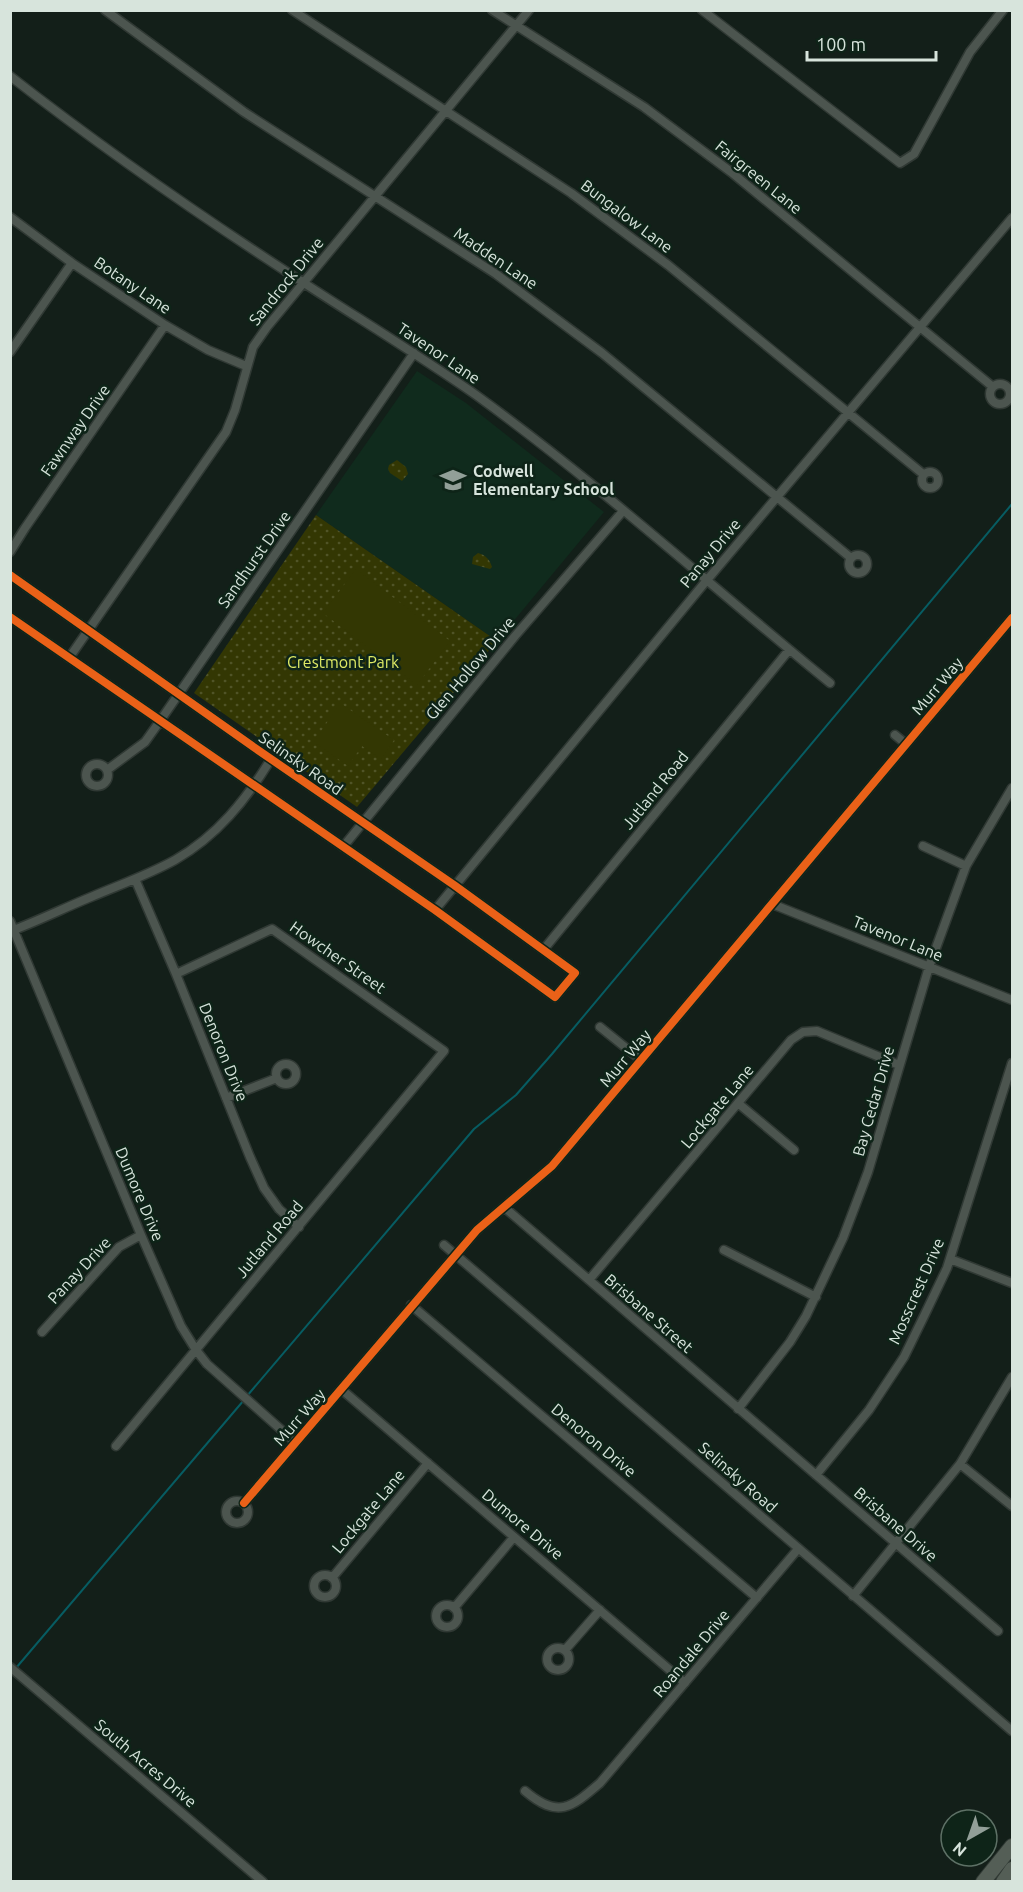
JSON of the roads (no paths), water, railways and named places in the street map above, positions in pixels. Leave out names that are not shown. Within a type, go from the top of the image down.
[{"type":"main road","points":[[987,1877],[1012,1846]]},
{"type":"main road","points":[[1003,1881],[1012,1869]]},
{"type":"street","name":"Madden Lane","points":[[105,10],[244,112],[496,274],[593,346],[851,558]]},
{"type":"street","name":"Bungalow Lane","points":[[292,10],[571,192],[668,265],[923,474]]},
{"type":"street","name":"Fairgreen Lane","points":[[492,10],[644,107],[731,172],[993,387]]},
{"type":"street","name":"Sandrock Drive","points":[[69,658],[226,432],[236,410],[246,366],[253,347],[267,327],[530,10]]},
{"type":"street","points":[[702,10],[900,163],[914,154],[970,52],[1004,10]]},
{"type":"street","name":"Tavenor Lane","points":[[10,76],[77,128],[204,218],[473,393],[623,511],[830,683]]},
{"type":"street","name":"Botany Lane","points":[[10,217],[72,263],[165,325],[208,350],[246,366]]},
{"type":"street","name":"Panay Drive","points":[[435,910],[777,496],[1012,218]]},
{"type":"street","points":[[10,352],[72,263]]},
{"type":"street","name":"Fawnway Drive","points":[[10,552],[165,325]]},
{"type":"street","name":"Sandhurst Drive","points":[[106,770],[145,742],[414,353]]},
{"type":"street","name":"Glen Hollow Drive","points":[[343,847],[515,636],[623,511]]},
{"type":"street","name":"Selinsky Road","points":[[10,576],[454,885],[575,973],[555,997],[435,910]]},
{"type":"street","points":[[10,617],[435,910]]},
{"type":"street","name":"Murr Way","points":[[244,1503],[455,1254],[477,1230],[552,1166],[1012,618]]},
{"type":"street","name":"Jutland Road","points":[[544,949],[789,650]]},
{"type":"street","points":[[895,735],[906,744]]},
{"type":"street","points":[[12,931],[174,861],[206,839],[236,810],[272,759]]},
{"type":"street","name":"Bay Cedar Drive","points":[[738,1409],[790,1342],[816,1297],[843,1238],[868,1172],[929,967],[966,866],[1012,788]]},
{"type":"street","points":[[924,846],[966,866]]},
{"type":"street","name":"Denoron Drive","points":[[135,879],[264,1188],[279,1209],[299,1227]]},
{"type":"street","name":"Tavenor Lane","points":[[772,904],[1012,1000]]},
{"type":"street","name":"Dumore Drive","points":[[10,921],[12,931],[181,1326],[196,1350],[219,1377],[295,1442]]},
{"type":"street","name":"Howcher Street","points":[[176,974],[272,929],[444,1051]]},
{"type":"street","points":[[600,1027],[641,1060]]},
{"type":"street","name":"Lockgate Lane","points":[[589,1280],[791,1040],[802,1032],[817,1031],[899,1065]]},
{"type":"street","name":"Jutland Road","points":[[116,1446],[444,1051]]},
{"type":"street","name":"Mosscrest Drive","points":[[816,1475],[869,1410],[904,1357],[950,1259],[1012,1063]]},
{"type":"street","points":[[226,1098],[277,1078]]},
{"type":"street","points":[[739,1104],[794,1150]]},
{"type":"street","name":"Brisbane Street","points":[[504,1207],[776,1441]]},
{"type":"street","name":"Panay Drive","points":[[42,1332],[119,1247],[141,1235]]},
{"type":"street","name":"Selinsky Road","points":[[444,1245],[1012,1731]]},
{"type":"street","points":[[724,1250],[816,1297]]},
{"type":"street","points":[[950,1259],[1012,1283]]},
{"type":"street","name":"Denoron Drive","points":[[411,1305],[757,1598]]},
{"type":"street","points":[[853,1596],[960,1464],[1012,1377]]},
{"type":"street","name":"Dumore Drive","points":[[341,1389],[685,1683]]},
{"type":"street","name":"Brisbane Drive","points":[[776,1441],[998,1631]]},
{"type":"street","name":"Lockgate Lane","points":[[332,1578],[428,1463]]},
{"type":"street","points":[[960,1464],[1012,1506]]},
{"type":"street","points":[[454,1608],[514,1537]]},
{"type":"street","name":"Roandale Drive","points":[[525,1791],[544,1805],[564,1809],[589,1792],[606,1776],[798,1549]]},
{"type":"street","points":[[565,1650],[600,1610]]},
{"type":"street","name":"South Acres Drive","points":[[10,1667],[263,1881]]},
{"type":"street","points":[[987,1877],[1003,1881]]},
{"type":"waterway","points":[[247,1396],[474,1129],[516,1095],[552,1054],[1012,504]]},
{"type":"waterway","points":[[16,1668],[244,1400]]},
{"type":"place","name":"Codwell Elementary School","points":[[453,480]]},
{"type":"park label","name":"Crestmont Park","points":[[343,662]]}]
